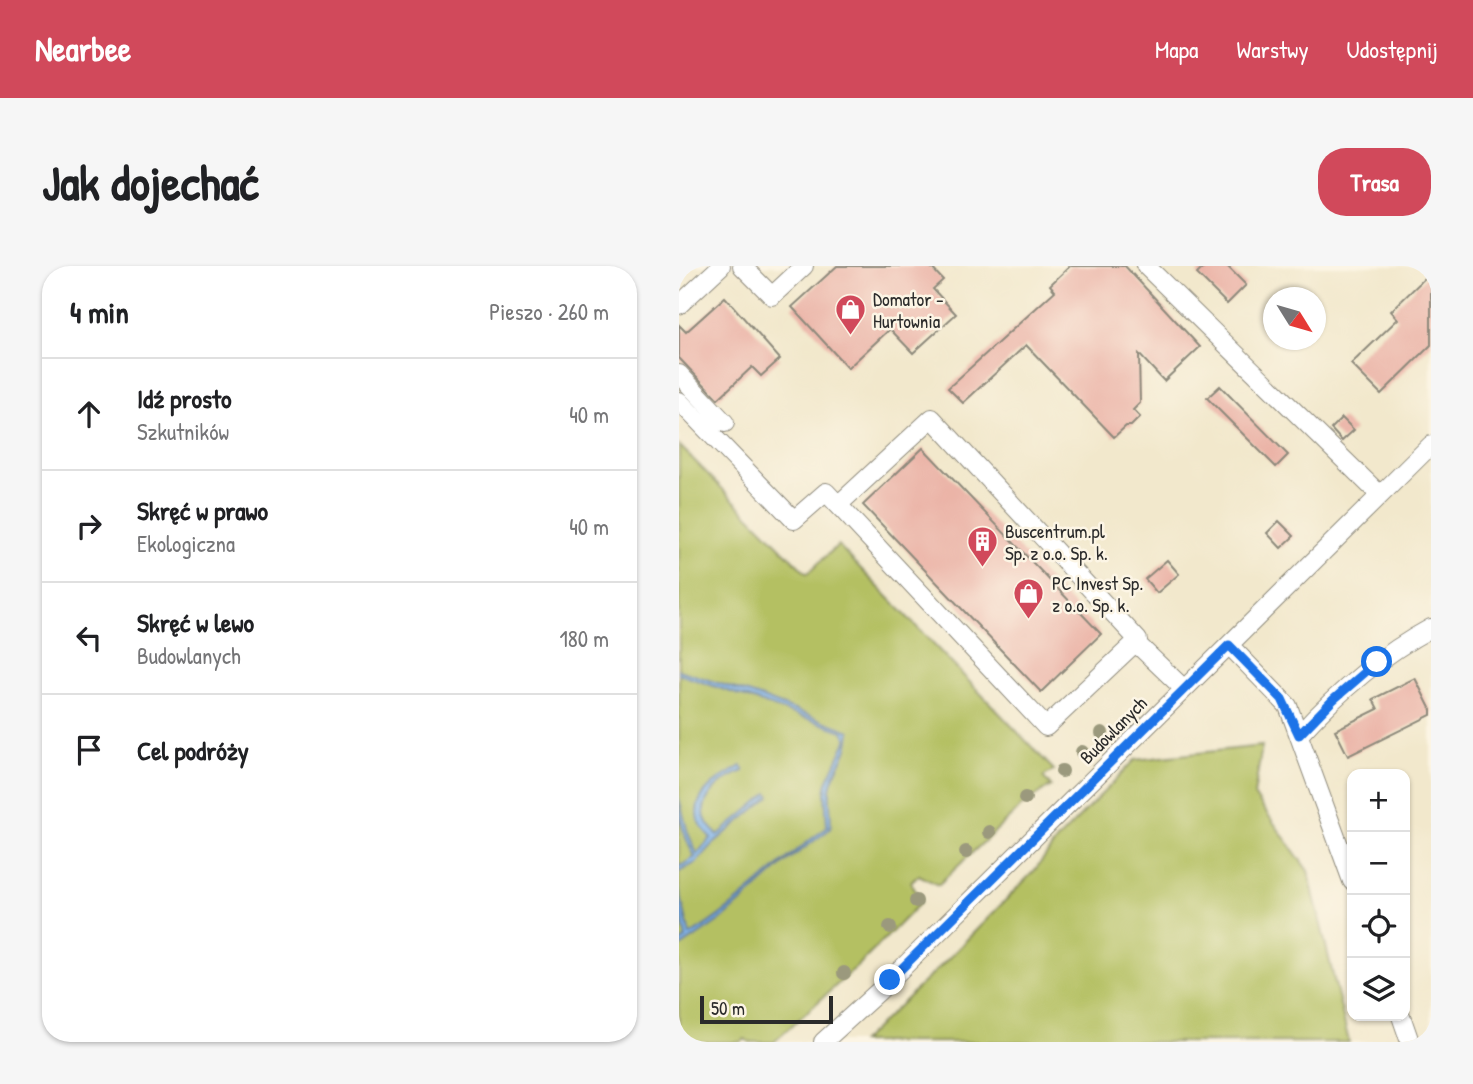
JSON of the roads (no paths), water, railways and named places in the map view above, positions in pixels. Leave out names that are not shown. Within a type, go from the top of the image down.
[{"type":"street","points":[[679,305],[721,266]]},
{"type":"street","points":[[742,266],[772,296],[804,266]]},
{"type":"street","points":[[1146,266],[1380,495]]},
{"type":"street","points":[[679,374],[725,423]]},
{"type":"street","points":[[679,401],[794,520],[826,492],[838,505],[1046,727],[1138,640],[932,418],[838,505]]},
{"type":"street","name":"Budowlanych","points":[[823,1042],[879,991],[1431,445]]},
{"type":"street","points":[[1299,735],[1333,700],[1377,662],[1411,638],[1431,628]]},
{"type":"street","points":[[1135,642],[1184,690]]},
{"type":"street","points":[[1229,645],[1282,699],[1299,735],[1347,867]]},
{"type":"street","points":[[1403,1021],[1411,1042]]},
{"type":"water","points":[[679,670],[850,731],[845,753],[831,784],[830,829],[787,861],[726,916],[679,948],[679,944],[686,938],[679,907],[679,888],[690,935],[725,911],[825,829],[827,782],[847,739],[843,731],[679,674]]},
{"type":"water","points":[[741,766],[744,771],[715,789],[705,806],[704,816],[718,835],[768,793],[770,796],[715,842],[697,862],[679,872],[679,867],[695,857],[683,829],[679,798],[688,833],[697,854],[711,838],[698,820],[699,802],[710,787]]},
{"type":"place","name":"Domator - Hurtownia","points":[[850,337]]},
{"type":"place","name":"Buscentrum.pl Sp. z o.o. Sp. k.","points":[[982,569]]},
{"type":"place","name":"PC Invest Sp. z o.o. Sp. k.","points":[[1029,621]]}]
